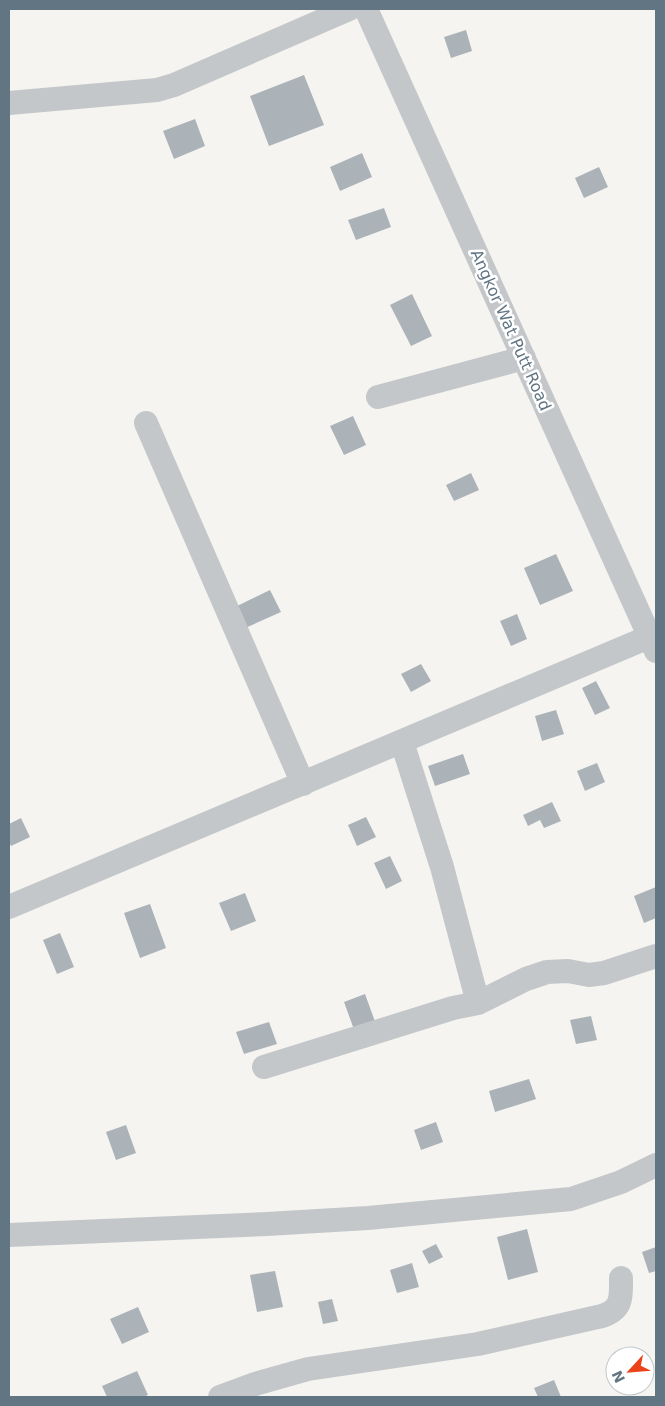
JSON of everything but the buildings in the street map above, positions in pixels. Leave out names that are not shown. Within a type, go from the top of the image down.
[{"type":"street","points":[[9,103],[157,90],[174,85],[349,9]]},
{"type":"street","name":"Angkor Wat Putt Road","points":[[366,9],[654,641]]},
{"type":"street","points":[[378,397],[524,358]]},
{"type":"street","points":[[146,423],[303,784]]},
{"type":"street","points":[[9,907],[402,742],[654,641]]},
{"type":"street","points":[[402,742],[442,867],[478,1003]]},
{"type":"street","points":[[264,1067],[453,1008],[478,1003],[526,979],[548,972],[568,971],[589,975],[604,973],[656,956]]},
{"type":"street","points":[[9,1235],[368,1218],[563,1200],[621,1182],[656,1166]]},
{"type":"street","points":[[220,1397],[255,1384],[308,1369],[478,1344],[602,1316],[611,1312],[620,1304],[621,1278]]}]
